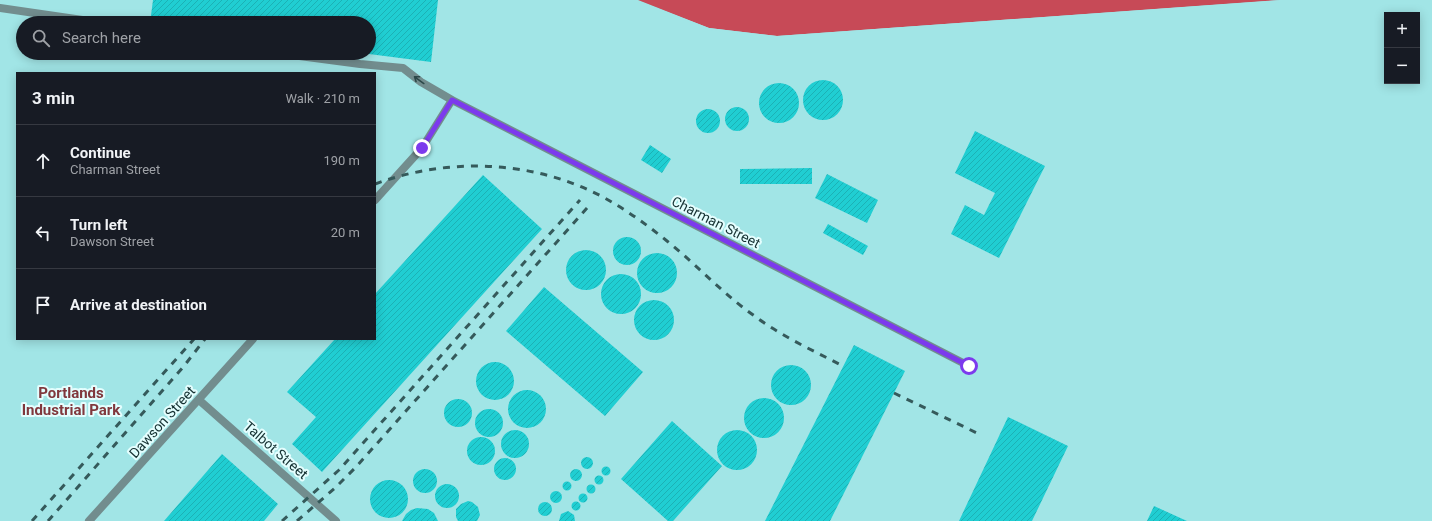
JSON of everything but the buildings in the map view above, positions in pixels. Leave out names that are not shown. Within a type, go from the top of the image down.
[{"type":"street","points":[[0,8],[55,16]]},
{"type":"street","name":"Charman Street","points":[[330,60],[404,68],[421,82],[452,100],[969,366]]},
{"type":"street","points":[[376,199],[422,148],[452,100]]},
{"type":"street","name":"Dawson Street","points":[[89,521],[252,340]]},
{"type":"street","name":"Talbot Street","points":[[199,400],[336,521]]},
{"type":"shaded area","points":[[638,0],[1280,0],[777,36],[709,28]]},
{"type":"pier","points":[[636,0],[709,28],[777,36],[1282,0],[1280,2],[777,38],[709,30]]},
{"type":"railway","points":[[376,184],[403,175],[431,169],[460,166],[490,166],[518,169],[547,175],[574,184],[601,196],[627,211],[678,250],[733,299],[766,324],[843,366]]},
{"type":"railway","points":[[282,521],[339,470],[580,200]]},
{"type":"railway","points":[[297,521],[335,488],[356,467],[588,207]]},
{"type":"railway","points":[[32,521],[193,340]]},
{"type":"railway","points":[[48,521],[184,366],[204,340]]},
{"type":"railway","points":[[894,393],[979,434]]},
{"type":"district","name":"Portlands Industrial Park","points":[[71,402]]},
{"type":"route","points":[[422,148],[452,100],[904,334],[969,366]]}]
